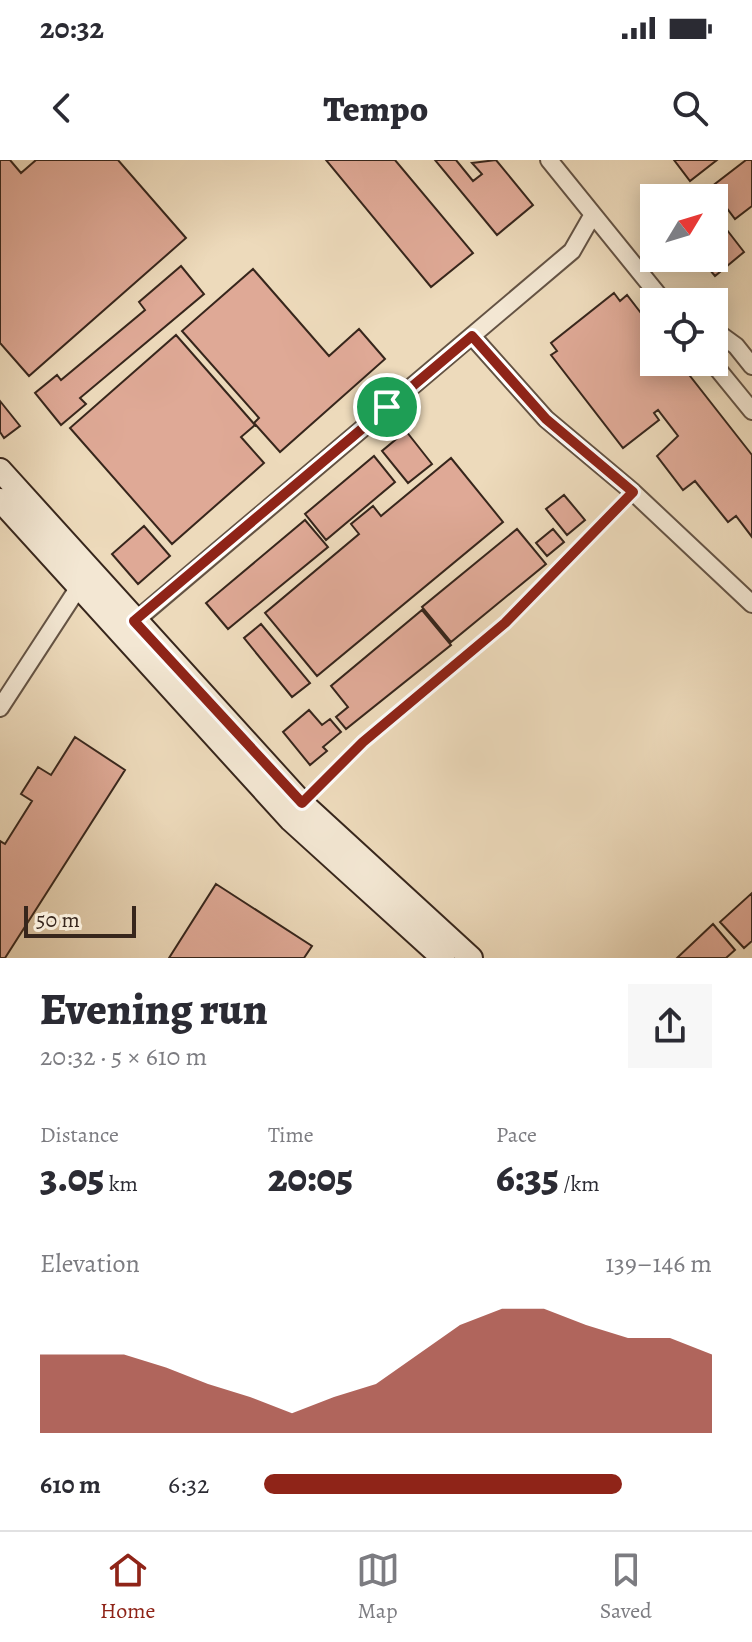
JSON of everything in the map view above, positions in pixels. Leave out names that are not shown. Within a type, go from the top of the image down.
[{"type":"main road","points":[[0,470],[84,580],[291,820],[443,958]]},
{"type":"main road","points":[[0,500],[84,580]]},
{"type":"main road","points":[[127,628],[302,803],[471,958]]},
{"type":"street","points":[[549,160],[652,288]]},
{"type":"street","points":[[127,628],[572,251],[592,216]]},
{"type":"street","points":[[472,336],[546,419],[633,492],[752,604]]},
{"type":"street","points":[[728,340],[752,366]]},
{"type":"street","points":[[723,376],[752,411]]},
{"type":"street","points":[[0,708],[84,580]]},
{"type":"path","points":[[302,803],[363,742],[505,623],[633,492]]},
{"type":"building","points":[[0,160],[10,160],[21,173],[36,160],[118,160],[186,238],[29,376],[0,343]]},
{"type":"building","points":[[326,160],[395,160],[473,253],[431,287]]},
{"type":"building","points":[[435,160],[456,160],[473,181],[482,174],[472,163],[496,160],[533,205],[497,235]]},
{"type":"building","points":[[674,160],[717,160],[690,181]]},
{"type":"building","points":[[746,160],[752,160],[752,206],[735,219],[728,210],[728,184],[715,184]]},
{"type":"building","points":[[728,231],[744,252],[728,265]]},
{"type":"building","points":[[181,266],[204,294],[80,398],[86,404],[61,425],[35,393],[57,375],[61,380],[145,310],[139,302]]},
{"type":"building","points":[[253,269],[329,356],[359,329],[385,359],[280,452],[254,423],[259,418],[182,331]]},
{"type":"building","points":[[614,293],[620,301],[627,295],[640,312],[640,376],[690,376],[752,455],[752,537],[736,516],[728,522],[695,481],[683,490],[657,456],[678,436],[658,410],[654,413],[659,420],[623,448],[551,355],[557,351],[551,343]]},
{"type":"building","points":[[176,335],[255,425],[241,437],[264,463],[172,544],[70,428]]},
{"type":"building","points":[[0,401],[20,426],[4,438],[0,432]]},
{"type":"building","points":[[406,431],[432,464],[408,483],[382,451]]},
{"type":"building","points":[[374,456],[395,482],[326,540],[305,514]]},
{"type":"building","points":[[451,458],[503,522],[317,676],[265,613],[359,534],[351,524],[373,506],[381,516]]},
{"type":"building","points":[[564,495],[585,520],[567,535],[546,509]]},
{"type":"building","points":[[305,520],[328,547],[228,629],[206,603]]},
{"type":"building","points":[[144,526],[170,556],[138,584],[112,554]]},
{"type":"building","points":[[517,529],[546,564],[451,642],[422,607]]},
{"type":"building","points":[[553,529],[564,542],[547,556],[536,543]]},
{"type":"building","points":[[422,610],[451,645],[346,729],[336,717],[348,707],[331,686]]},
{"type":"building","points":[[261,624],[310,683],[292,697],[244,638]]},
{"type":"building","points":[[309,710],[322,725],[330,719],[341,732],[323,747],[327,751],[310,765],[283,732]]},
{"type":"building","points":[[75,737],[125,770],[5,958],[0,958],[0,841],[5,844],[32,801],[21,794],[38,767],[51,775]]},
{"type":"building","points":[[216,884],[312,946],[304,958],[169,958]]},
{"type":"building","points":[[752,893],[752,941],[744,948],[720,922]]},
{"type":"building","points":[[713,924],[735,950],[726,958],[677,958]]},
{"type":"route","points":[[472,336],[546,419],[633,492],[505,623],[363,742],[302,803],[134,621],[387,407],[472,336]]}]
